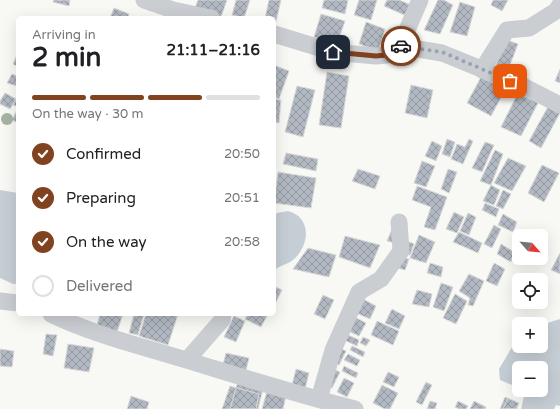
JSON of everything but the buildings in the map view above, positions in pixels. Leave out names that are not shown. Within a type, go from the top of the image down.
[{"type":"street","points":[[144,0],[173,10],[202,16]]},
{"type":"street","points":[[276,35],[333,52],[376,56],[396,54],[420,0]]},
{"type":"street","points":[[482,70],[507,30],[529,28],[556,11],[560,5]]},
{"type":"street","points":[[400,46],[442,52],[523,86],[560,105]]},
{"type":"street","points":[[320,399],[333,350],[359,292],[381,279],[401,251],[399,222]]},
{"type":"street","points":[[0,301],[16,303]]},
{"type":"street","points":[[55,316],[73,325],[355,409]]},
{"type":"street","points":[[187,360],[222,320],[223,316]]},
{"type":"shaded area","points":[[0,190],[16,193],[16,284],[0,278]]},
{"type":"shaded area","points":[[288,211],[296,214],[305,225],[306,232],[303,247],[299,254],[293,260],[276,269],[276,214]]},
{"type":"shaded area","points":[[560,319],[560,406],[556,405],[554,409],[521,409],[524,397],[548,397],[548,361],[512,361],[512,385],[500,380],[499,369],[512,347],[512,353],[548,353],[548,323]]},
{"type":"way so far","points":[[401,46],[442,52],[510,81]]},
{"type":"route","points":[[333,52],[376,56],[396,54],[401,46]]}]
